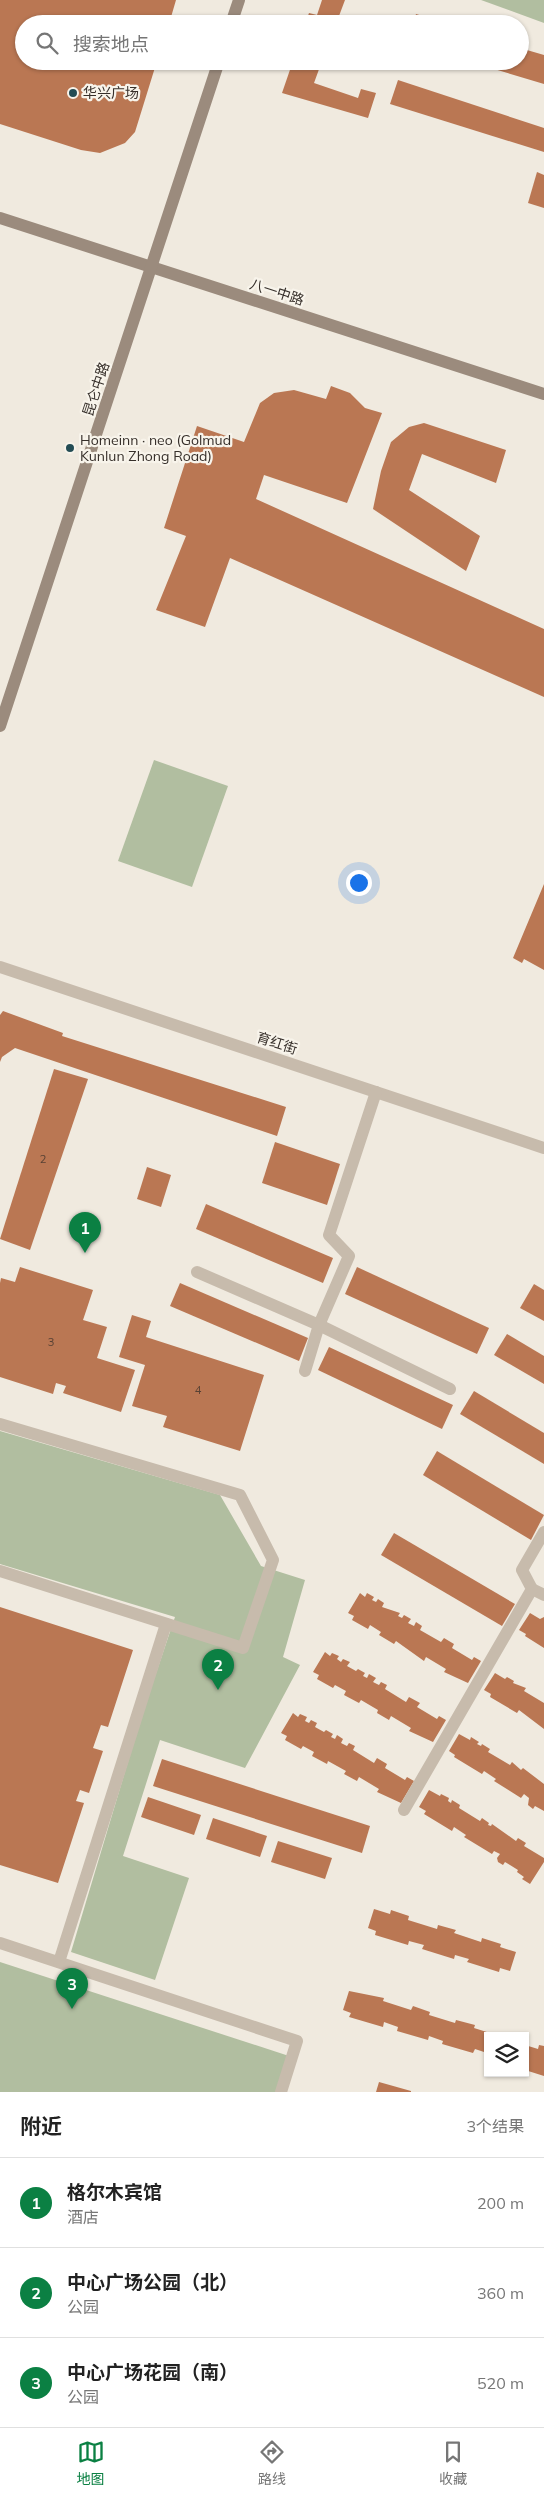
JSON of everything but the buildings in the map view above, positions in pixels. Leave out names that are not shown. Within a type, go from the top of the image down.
[{"type":"main road","points":[[235,15],[239,0]]},
{"type":"main road","name":"昆仑中路","points":[[0,726],[216,70]]},
{"type":"main road","name":"八一中路","points":[[0,218],[544,394]]},
{"type":"street","name":"育红街","points":[[0,967],[544,1148]]},
{"type":"street","points":[[306,1371],[319,1325],[349,1256],[329,1235],[376,1092]]},
{"type":"street","points":[[197,1272],[319,1325],[450,1389]]},
{"type":"street","points":[[0,1424],[240,1495],[274,1560],[242,1648],[0,1571]]},
{"type":"street","points":[[544,1532],[522,1570],[532,1589],[544,1595]]},
{"type":"street","points":[[404,1810],[532,1589]]},
{"type":"street","points":[[59,1962],[166,1624]]},
{"type":"street","points":[[0,1943],[297,2040],[281,2092]]},
{"type":"green space","points":[[481,0],[544,0],[544,23],[529,18],[529,15],[522,15]]},
{"type":"green space","points":[[154,760],[228,786],[192,887],[118,861]]},
{"type":"green space","points":[[0,1431],[220,1495],[261,1566],[305,1580],[283,1657],[300,1665],[245,1768],[160,1740],[123,1856],[189,1878],[155,1980],[71,1952],[142,1715],[175,1617],[0,1564]]},
{"type":"green space","points":[[0,1962],[289,2056],[277,2092],[0,2092]]},
{"type":"place","name":"华兴广场","points":[[73,93]]},
{"type":"place","name":"Homeinn · neo (Golmud Kunlun Zhong Road)","points":[[70,448]]},
{"type":"place","name":"格尔木宾馆","points":[[85,1253]]},
{"type":"place","name":"中心广场公园（北）","points":[[218,1690]]},
{"type":"place","name":"中心广场花园（南）","points":[[72,2009]]}]
